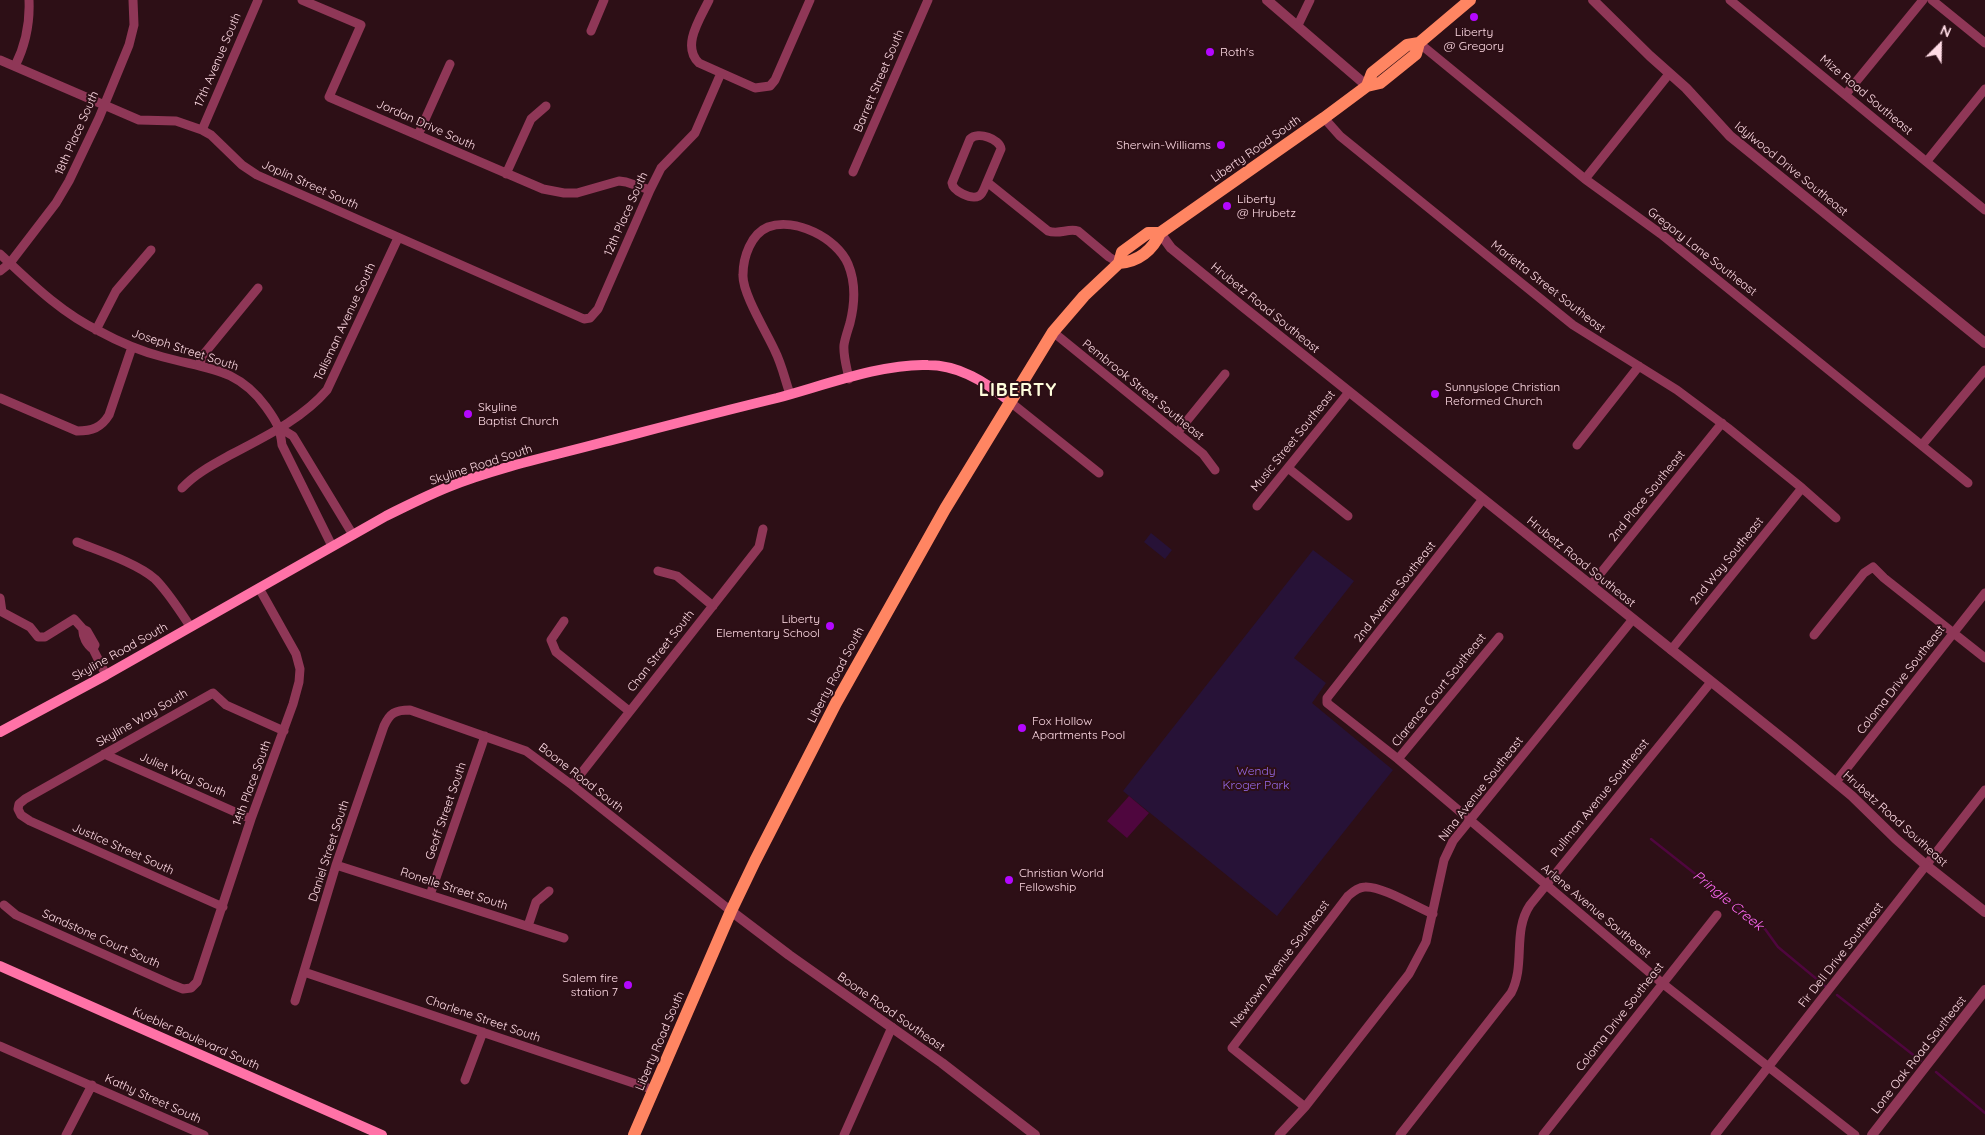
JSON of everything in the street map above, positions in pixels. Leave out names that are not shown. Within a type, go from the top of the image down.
[{"type":"main road","name":"Liberty Road South","points":[[634,1135],[731,911],[806,760],[871,638],[945,509],[1009,401],[1053,332],[1084,296],[1119,263],[1131,262],[1155,244],[1160,233],[1367,86],[1380,83],[1416,54],[1419,43],[1470,0]]},
{"type":"main road","name":"Skyline Road South","points":[[0,732],[106,675],[352,535],[427,496],[475,477],[878,371],[911,365],[940,366],[969,374],[993,388],[1009,401]]},
{"type":"main road","name":"Kuebler Boulevard South","points":[[0,966],[382,1135]]},
{"type":"street","points":[[15,66],[20,57],[30,16],[29,0]]},
{"type":"street","name":"18th Place South","points":[[0,271],[10,263],[56,203],[70,181],[104,106],[131,39],[134,25],[133,0]]},
{"type":"street","name":"17th Avenue South","points":[[202,130],[258,0]]},
{"type":"street","name":"Jordan Drive South","points":[[302,0],[361,25],[329,97],[543,189],[564,193],[577,193],[618,182],[626,182],[650,190]]},
{"type":"street","points":[[591,31],[604,0]]},
{"type":"street","points":[[709,0],[693,37],[691,52],[693,58],[699,63],[755,88],[770,86],[775,80],[810,0]]},
{"type":"street","name":"Barrett Street South","points":[[853,172],[928,0]]},
{"type":"street","points":[[1267,0],[1367,86]]},
{"type":"street","points":[[1298,25],[1310,0]]},
{"type":"street","name":"Idylwood Drive Southeast","points":[[1594,0],[1697,99],[1730,136],[1985,343]]},
{"type":"street","name":"Mize Road Southeast","points":[[1730,0],[1985,210]]},
{"type":"street","points":[[1846,94],[1923,0]]},
{"type":"street","points":[[1932,0],[1985,43]]},
{"type":"street","name":"Gregory Lane Southeast","points":[[1419,43],[1585,179],[1661,234],[1968,482]]},
{"type":"street","name":"Joplin Street South","points":[[0,60],[139,120],[176,121],[202,130],[211,135],[249,171],[575,316],[584,319],[590,318]]},
{"type":"street","points":[[418,135],[450,64]]},
{"type":"street","name":"12th Place South","points":[[590,318],[598,309],[661,168],[695,134],[721,73]]},
{"type":"street","points":[[1585,179],[1670,74]]},
{"type":"street","points":[[1927,161],[1985,89]]},
{"type":"street","points":[[506,174],[531,119],[546,106]]},
{"type":"street","name":"Marietta Street Southeast","points":[[1324,118],[1340,136],[1573,325],[1677,390],[1722,423],[1836,518]]},
{"type":"street","points":[[978,134],[999,142],[1001,146],[987,182],[981,195],[978,197],[964,194],[953,187],[952,183],[970,139],[978,134]]},
{"type":"street","points":[[987,182],[1048,231],[1059,233],[1073,230],[1078,231],[1108,257],[1119,263]]},
{"type":"street","points":[[790,394],[777,354],[746,290],[742,277],[743,265],[750,243],[760,232],[768,227],[780,225],[810,229],[827,239],[848,262],[854,285],[854,306],[844,344],[844,357],[849,379]]},
{"type":"street","name":"Hrubetz Road Southeast","points":[[1160,233],[1171,248],[1836,782],[1927,866],[1985,912]]},
{"type":"street","name":"Talisman Avenue South","points":[[182,488],[194,476],[280,428],[312,406],[328,390],[398,238]]},
{"type":"street","points":[[96,330],[116,292],[151,250]]},
{"type":"street","name":"Joseph Street South","points":[[0,254],[34,286],[96,330],[132,347],[162,357],[199,365],[236,378],[246,384],[259,396],[280,428],[293,436],[352,535]]},
{"type":"street","points":[[199,365],[203,356],[258,288]]},
{"type":"street","name":"Pembrook Street Southeast","points":[[1053,332],[1203,454],[1215,470]]},
{"type":"street","points":[[0,398],[77,431],[97,429],[103,424],[108,414],[132,347]]},
{"type":"street","points":[[1577,444],[1639,366]]},
{"type":"street","points":[[1922,445],[1985,370]]},
{"type":"street","points":[[1177,433],[1225,374]]},
{"type":"street","name":"Music Street Southeast","points":[[1257,506],[1349,392]]},
{"type":"street","points":[[1009,401],[1100,473]]},
{"type":"street","name":"2nd Place Southeast","points":[[1591,585],[1722,423]]},
{"type":"street","name":"Joseph Street South","points":[[280,428],[282,445],[332,546]]},
{"type":"street","points":[[1288,468],[1348,516]]},
{"type":"street","name":"2nd Way Southeast","points":[[1671,650],[1802,488]]},
{"type":"street","name":"2nd Avenue Southeast","points":[[1326,701],[1484,499]]},
{"type":"street","name":"Chan Street South","points":[[572,784],[758,547],[763,529]]},
{"type":"street","points":[[77,542],[139,569],[153,578],[167,591],[190,626]]},
{"type":"street","points":[[1814,635],[1864,573],[1873,567],[1884,578],[1985,658]]},
{"type":"street","points":[[658,571],[677,576],[713,606]]},
{"type":"street","name":"14th Place South","points":[[192,988],[197,982],[251,819],[297,693],[300,669],[296,654],[259,588]]},
{"type":"street","name":"Coloma Drive Southeast","points":[[1836,782],[1985,593]]},
{"type":"street","points":[[0,598],[2,612],[30,627],[38,637],[45,637],[74,620],[87,631],[95,645],[93,649],[106,675]]},
{"type":"street","name":"Nina Avenue Southeast","points":[[1279,1135],[1305,1107],[1409,974],[1426,942],[1444,860],[1453,841],[1633,619]]},
{"type":"street","points":[[564,621],[551,640],[556,652],[630,712]]},
{"type":"street","name":"Clarence Court Southeast","points":[[1398,759],[1499,637]]},
{"type":"street","name":"Pullman Avenue Southeast","points":[[1400,1135],[1511,993],[1518,973],[1519,934],[1522,920],[1530,905],[1711,682]]},
{"type":"street","name":"Skyline Way South","points":[[18,809],[19,804],[25,798],[213,693],[226,705],[284,731]]},
{"type":"street","name":"Arlene Avenue Southeast","points":[[1326,701],[1398,759],[1662,983],[1855,1135]]},
{"type":"street","name":"Boone Road South","points":[[393,712],[410,710],[526,751],[572,784],[731,911]]},
{"type":"street","name":"Daniel Street South","points":[[295,1001],[336,865],[384,726],[393,712]]},
{"type":"street","name":"Geoff Street South","points":[[430,895],[484,736]]},
{"type":"street","name":"Juliet Way South","points":[[104,754],[251,819]]},
{"type":"street","name":"Fir Dell Drive Southeast","points":[[1715,1135],[1985,790]]},
{"type":"street","name":"Justice Street South","points":[[18,809],[21,815],[30,821],[223,907]]},
{"type":"street","name":"Ronelle Street South","points":[[336,865],[564,938]]},
{"type":"street","name":"Newtown Avenue Southeast","points":[[1305,1107],[1232,1048],[1348,896],[1355,890],[1363,887],[1376,888],[1433,914]]},
{"type":"street","points":[[528,926],[536,902],[549,891]]},
{"type":"street","name":"Sandstone Court South","points":[[4,905],[16,915],[173,985],[183,989],[192,988]]},
{"type":"street","name":"Boone Road Southeast","points":[[731,911],[789,955],[963,1078],[1035,1135]]},
{"type":"street","name":"Coloma Drive Southeast","points":[[1543,1135],[1717,915]]},
{"type":"street","name":"Charlene Street South","points":[[304,972],[654,1090]]},
{"type":"street","name":"Lone Oak Road Southeast","points":[[1872,1135],[1985,990]]},
{"type":"street","points":[[844,1135],[892,1027]]},
{"type":"street","points":[[465,1080],[483,1032]]},
{"type":"street","name":"Kathy Street South","points":[[0,1046],[204,1135]]},
{"type":"street","points":[[66,1135],[92,1085]]},
{"type":"green space","points":[[1151,533],[1172,550],[1165,559],[1144,542]]},
{"type":"green space","name":"Wendy Kroger Park","points":[[1313,550],[1354,581],[1294,658],[1326,683],[1312,703],[1393,770],[1277,916],[1123,791]]},
{"type":"shaded area","points":[[1129,796],[1149,813],[1127,838],[1107,821]]},
{"type":"waterway","name":"Pringle Creek","points":[[1651,839],[1765,929],[1778,947],[1825,986]]},
{"type":"waterway","name":"Pringle Creek","points":[[1837,995],[1921,1061]]},
{"type":"waterway","name":"Pringle Creek","points":[[1936,1072],[1985,1113]]},
{"type":"place","name":"Liberty @ Gregory","points":[[1474,17]]},
{"type":"place","name":"Roth's","points":[[1210,52]]},
{"type":"place","name":"Sherwin-Williams","points":[[1221,145]]},
{"type":"place","name":"Liberty @ Hrubetz","points":[[1227,206]]},
{"type":"place","name":"Sunnyslope Christian Reformed Church","points":[[1435,394]]},
{"type":"place","name":"Skyline Baptist Church","points":[[468,414]]},
{"type":"place","name":"Liberty Elementary School","points":[[830,626]]},
{"type":"place","name":"Fox Hollow Apartments Pool","points":[[1022,728]]},
{"type":"place","name":"Christian World Fellowship","points":[[1009,880]]},
{"type":"place","name":"Salem fire station 7","points":[[628,985]]},
{"type":"district","name":"LIBERTY","points":[[1018,391]]}]
